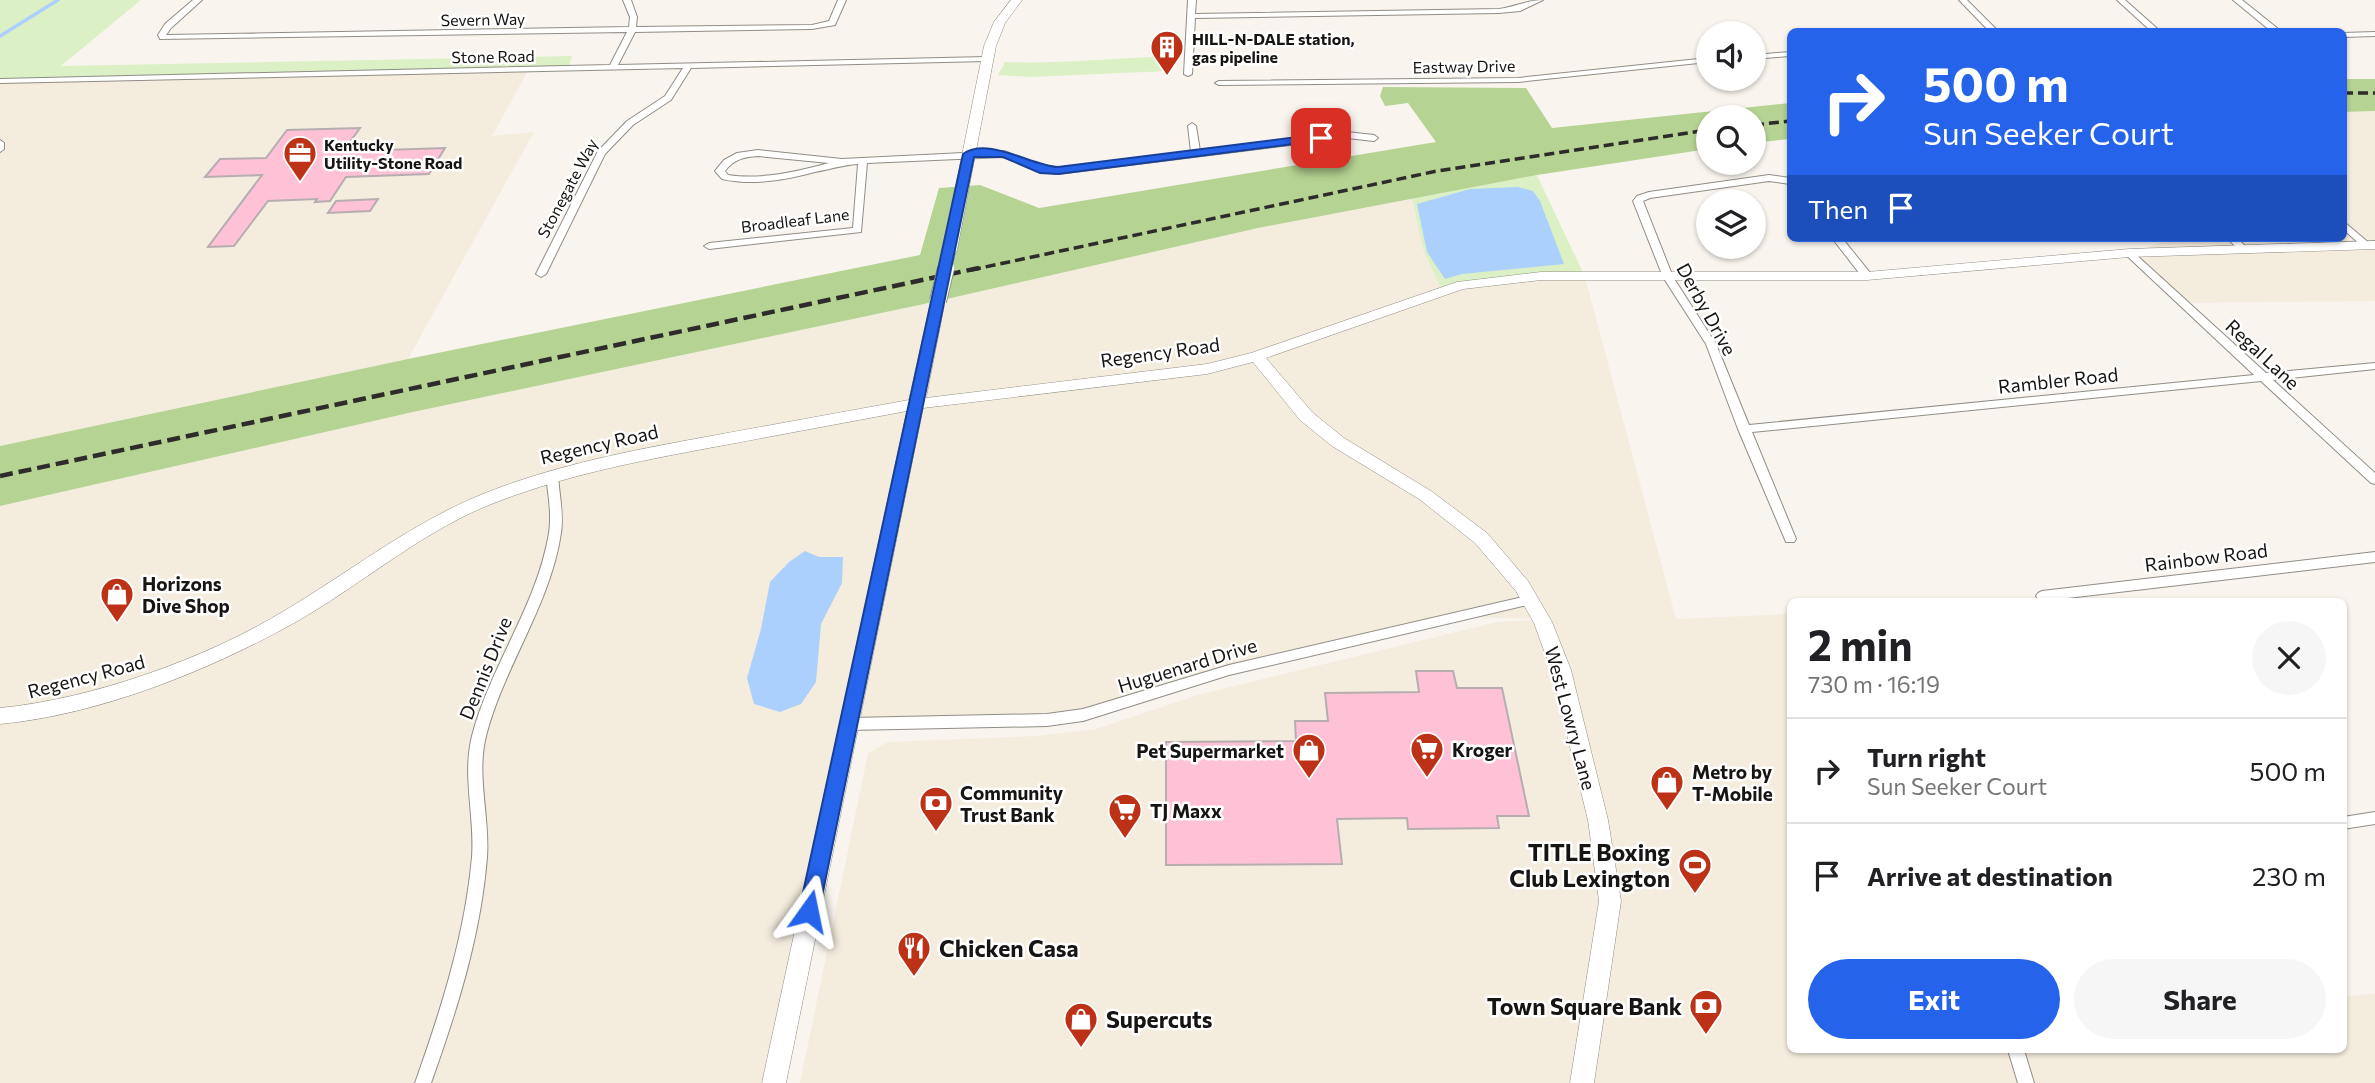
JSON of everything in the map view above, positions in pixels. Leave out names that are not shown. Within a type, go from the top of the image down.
[{"type":"street","name":"Severn Way","points":[[198,0],[168,26],[163,37],[823,26],[834,20],[842,0]]},
{"type":"street","points":[[612,68],[632,30],[634,12],[627,0]]},
{"type":"street","points":[[774,1083],[950,250],[987,59],[1000,22],[1017,0]]},
{"type":"street","points":[[1188,74],[1192,0]]},
{"type":"street","points":[[1401,0],[1404,12]]},
{"type":"street","points":[[1190,16],[1499,11],[1521,8],[1539,0]]},
{"type":"street","points":[[1963,0],[1991,28]]},
{"type":"street","points":[[2121,0],[2152,28]]},
{"type":"street","points":[[2237,0],[2273,28]]},
{"type":"street","points":[[2347,35],[2375,34]]},
{"type":"street","points":[[1766,56],[1787,54]]},
{"type":"street","name":"Stone Road","points":[[0,81],[987,59]]},
{"type":"street","name":"Eastway Drive","points":[[1220,83],[1518,80],[1696,61]]},
{"type":"street","name":"Stonegate Way","points":[[541,274],[601,153],[630,123],[668,98],[688,66]]},
{"type":"street","points":[[1192,126],[1196,153]]},
{"type":"street","points":[[842,162],[820,169],[747,179],[725,177],[720,171],[727,162],[740,155],[758,153],[842,162],[1004,154],[1045,170],[1058,171],[1347,135],[1374,138]]},
{"type":"street","points":[[0,143],[0,149]]},
{"type":"street","name":"Broadleaf Lane","points":[[709,246],[858,229],[863,160]]},
{"type":"street","name":"Derby Drive","points":[[1787,181],[1769,178],[1640,198],[1639,204],[1668,277],[1711,344],[1790,539]]},
{"type":"street","points":[[2347,228],[2371,245]]},
{"type":"street","points":[[1840,242],[1867,276]]},
{"type":"street","name":"Regency Road","points":[[0,716],[31,713],[87,700],[195,664],[297,613],[442,521],[476,504],[552,475],[628,457],[916,404],[1207,369],[1256,356],[1462,285],[1520,277],[1867,276],[2237,243],[2371,245]]},
{"type":"street","name":"Regal Lane","points":[[2129,253],[2375,480]]},
{"type":"street","name":"West Lowry Lane","points":[[1256,356],[1306,416],[1338,442],[1425,495],[1480,538],[1531,600],[1544,622],[1561,670],[1598,820],[1609,901],[1582,1083]]},
{"type":"street","name":"Rambler Road","points":[[1744,429],[2375,366]]},
{"type":"street","name":"Dennis Drive","points":[[423,1083],[467,932],[478,870],[480,845],[475,761],[478,737],[502,672],[548,567],[556,522],[552,475]]},
{"type":"street","name":"Rainbow Road","points":[[2042,596],[2375,557]]},
{"type":"street","name":"Huguenard Drive","points":[[849,724],[1035,721],[1083,715],[1229,670],[1531,600]]},
{"type":"street","points":[[2347,822],[2375,818]]},
{"type":"street","points":[[2017,1053],[2026,1083]]},
{"type":"shaded area","points":[[529,69],[492,136],[534,132],[408,359],[0,446],[0,80]]},
{"type":"shaded area","points":[[2375,111],[2375,301],[2183,303],[2129,253],[2163,242],[2347,242],[2347,112]]},
{"type":"shaded area","points":[[1412,198],[1423,249],[1462,285],[1585,277],[1676,619],[1787,614],[1787,1053],[2347,1053],[2347,996],[2375,993],[2375,1083],[800,1083],[868,753],[888,742],[1037,736],[1096,729],[1197,695],[1497,622],[1553,619],[1457,617],[1229,670],[1083,715],[850,724],[774,1083],[0,1083],[0,506],[413,412],[938,301],[1258,228]]},
{"type":"green space","points":[[0,0],[141,0],[61,66],[572,56],[568,69],[0,81]]},
{"type":"green space","points":[[1153,57],[1164,60],[1168,71],[1031,77],[998,75],[1005,62]]},
{"type":"green space","points":[[2347,79],[2375,79],[2375,111],[2347,112]]},
{"type":"green space","points":[[1383,87],[1526,88],[1552,128],[1696,113],[1696,151],[1537,175],[1258,228],[938,301],[413,412],[0,506],[0,446],[408,359],[920,255],[939,188],[980,185],[1039,208],[1436,142],[1408,103],[1385,106],[1380,96]]},
{"type":"green space","points":[[1787,103],[1787,139],[1766,142],[1766,106]]},
{"type":"green space","points":[[1537,175],[1585,277],[1541,276],[1442,290],[1423,249],[1412,198]]},
{"type":"water","points":[[1518,187],[1533,191],[1540,201],[1564,264],[1462,274],[1445,279],[1427,252],[1417,204],[1470,189]]},
{"type":"water","points":[[805,551],[819,557],[843,557],[842,583],[821,624],[816,682],[801,704],[780,712],[754,704],[747,678],[761,629],[770,582],[789,562]]},
{"type":"building","name":"Kentucky Utility-Stone Road","points":[[360,128],[350,142],[360,142],[353,151],[445,148],[429,174],[346,177],[330,201],[268,201],[234,246],[208,247],[262,175],[205,177],[220,159],[266,158],[287,130]]},
{"type":"building","points":[[378,199],[370,211],[328,213],[336,201]]},
{"type":"building","points":[[1416,671],[1453,671],[1457,688],[1502,688],[1529,816],[1497,816],[1499,828],[1408,829],[1407,818],[1337,819],[1342,864],[1166,865],[1166,742],[1296,741],[1295,721],[1328,721],[1325,693],[1419,692]]},
{"type":"waterway","points":[[0,36],[58,0]]},
{"type":"railway","points":[[2347,93],[2375,93]]},
{"type":"railway","points":[[1766,124],[1787,121]]},
{"type":"railway","points":[[971,270],[1437,171],[1696,132]]},
{"type":"railway","points":[[0,476],[979,268]]},
{"type":"place","name":"HILL-N-DALE station, gas pipeline","points":[[1167,77]]},
{"type":"place","name":"Kentucky Utility-Stone Road","points":[[300,183]]},
{"type":"place","name":"Horizons Dive Shop","points":[[117,624]]},
{"type":"place","name":"Kroger","points":[[1427,779]]},
{"type":"place","name":"Pet Supermarket","points":[[1309,780]]},
{"type":"place","name":"Metro by T-Mobile","points":[[1667,812]]},
{"type":"place","name":"Community Trust Bank","points":[[936,833]]},
{"type":"place","name":"TJ Maxx","points":[[1125,840]]},
{"type":"place","name":"TITLE Boxing Club Lexington","points":[[1695,895]]},
{"type":"place","name":"Chicken Casa","points":[[914,978]]},
{"type":"place","name":"Town Square Bank","points":[[1706,1036]]},
{"type":"place","name":"Supercuts","points":[[1081,1049]]},
{"type":"route","points":[[809,911],[969,154],[1004,154],[1045,170],[1058,171],[1321,138]]}]
